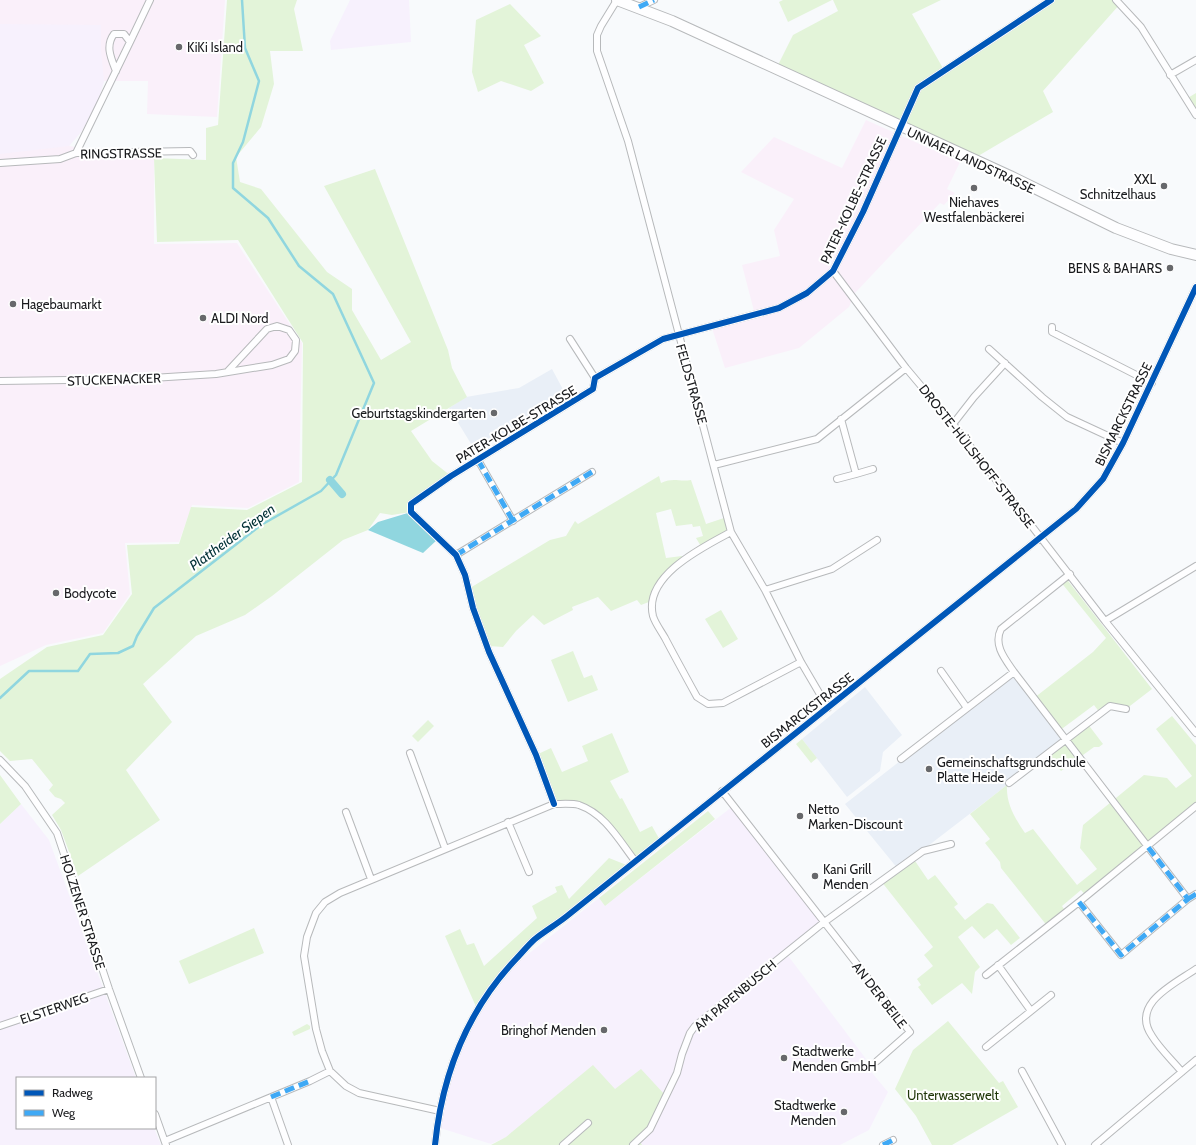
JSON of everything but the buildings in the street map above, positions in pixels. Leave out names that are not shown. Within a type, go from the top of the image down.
[{"type":"main road","name":"UNNAER LANDSTRASSE","points":[[617,0],[639,7],[1010,176],[1116,228],[1164,246],[1196,255]]},
{"type":"street","points":[[76,153],[150,0]]},
{"type":"street","name":"FELDSTRASSE","points":[[617,0],[601,26],[597,36],[597,51],[628,141],[714,465],[730,532],[765,590],[800,662],[828,708]]},
{"type":"street","points":[[639,7],[654,0]]},
{"type":"street","name":"PATER-KOLBE-STRASSE","points":[[554,804],[536,755],[489,652],[473,608],[465,575],[456,555],[411,512],[410,504],[478,460],[594,389],[595,378],[663,339],[779,308],[808,293],[833,271],[862,212],[918,88],[1051,0]]},
{"type":"street","points":[[1116,0],[1141,27],[1196,115]]},
{"type":"street","points":[[116,71],[109,52],[109,40],[114,34],[124,34],[130,42]]},
{"type":"street","points":[[1170,75],[1196,60]]},
{"type":"street","name":"RINGSTRASSE","points":[[0,163],[60,159],[76,153],[190,151],[193,155]]},
{"type":"street","name":"DROSTE-HÜLSHOFF-STRASSE","points":[[833,271],[906,368],[953,424],[1105,621],[1196,733]]},
{"type":"street","name":"BISMARCKSTRASSE","points":[[435,1145],[447,1079],[458,1047],[476,1012],[499,977],[534,940],[568,916],[722,791],[1042,538],[1076,509],[1103,479],[1123,443],[1196,287]]},
{"type":"street","name":"STUCKENACKER","points":[[0,381],[136,379],[216,374],[272,365],[289,359],[295,351],[296,340],[289,330],[278,326],[267,329],[228,371]]},
{"type":"street","points":[[1052,327],[1052,332],[1074,345],[1152,383]]},
{"type":"street","points":[[570,339],[595,378]]},
{"type":"street","points":[[989,349],[1042,397],[1067,417],[1123,443]]},
{"type":"street","points":[[953,424],[974,397],[1006,363]]},
{"type":"street","points":[[714,465],[817,438],[906,368]]},
{"type":"street","points":[[841,419],[856,474]]},
{"type":"street","points":[[478,460],[512,521]]},
{"type":"street","points":[[837,479],[873,469]]},
{"type":"street","points":[[456,555],[592,472]]},
{"type":"street","points":[[730,532],[702,548],[674,568],[662,580],[654,600],[653,616],[697,697],[708,704],[723,703],[800,662]]},
{"type":"street","points":[[765,590],[832,569],[877,540]]},
{"type":"street","points":[[1105,621],[1196,566]]},
{"type":"street","points":[[1070,574],[1001,629],[998,636],[998,645],[1014,672],[1188,899]]},
{"type":"street","points":[[941,671],[967,708]]},
{"type":"street","points":[[901,759],[1014,672]]},
{"type":"street","points":[[1009,783],[1110,706],[1126,709]]},
{"type":"street","points":[[410,753],[445,848]]},
{"type":"street","name":"HOLZENER STRASSE","points":[[0,760],[25,786],[56,833],[141,1077]]},
{"type":"street","points":[[722,791],[823,923]]},
{"type":"street","points":[[440,1111],[356,1091],[339,1081],[330,1071],[322,1051],[316,1029],[304,956],[307,937],[314,918],[325,902],[340,893],[371,879],[554,804],[578,805],[597,813],[614,832],[635,861]]},
{"type":"street","points":[[986,974],[1080,902],[1196,806]]},
{"type":"street","points":[[346,812],[371,879]]},
{"type":"street","points":[[508,822],[529,872]]},
{"type":"street","name":"AM PAPENBUSCH","points":[[633,1145],[650,1129],[677,1073],[690,1033],[695,1026],[823,923],[923,851],[951,844]]},
{"type":"street","points":[[1080,902],[1121,955],[1196,894]]},
{"type":"street","name":"AN DER BEILE","points":[[823,923],[910,1032],[877,1061]]},
{"type":"street","points":[[998,965],[1032,1011]]},
{"type":"street","points":[[1182,1072],[1152,1036],[1146,1021],[1146,1013],[1149,1005],[1156,996],[1196,969]]},
{"type":"street","name":"ELSTERWEG","points":[[0,1026],[109,989]]},
{"type":"street","points":[[986,1047],[1050,995]]},
{"type":"street","points":[[1095,1145],[1196,1060]]},
{"type":"street","points":[[156,1117],[166,1143],[270,1097],[318,1078],[330,1071]]},
{"type":"street","points":[[1022,1071],[1062,1145]]},
{"type":"street","points":[[270,1097],[288,1145]]},
{"type":"street","points":[[563,1145],[588,1123]]},
{"type":"street","points":[[883,1145],[893,1140]]},
{"type":"shaded area","points":[[0,0],[225,0],[217,117],[147,114],[148,81],[104,81],[99,98],[89,118],[81,132],[69,146],[154,158],[154,244],[237,243],[302,343],[299,482],[248,508],[192,505],[179,542],[125,543],[130,594],[103,633],[46,645],[0,666]]},
{"type":"shaded area","points":[[350,0],[409,0],[411,42],[331,50],[330,41]]},
{"type":"shaded area","points":[[0,24],[101,25],[101,50],[104,81],[99,98],[89,118],[81,132],[69,146],[0,154]]},
{"type":"shaded area","points":[[866,120],[960,162],[947,189],[955,193],[944,205],[940,203],[855,293],[849,307],[799,348],[725,368],[710,322],[754,311],[742,265],[780,256],[774,230],[794,199],[741,172],[774,137],[842,168]]},
{"type":"shaded area","name":"Geburtstagskindergarten","points":[[552,369],[566,395],[528,418],[533,426],[507,443],[486,440],[473,447],[449,408],[466,397],[519,388]]},
{"type":"shaded area","points":[[1014,672],[1066,740],[898,869],[845,804]]},
{"type":"shaded area","points":[[865,687],[902,735],[883,752],[880,771],[847,797],[802,739]]},
{"type":"shaded area","points":[[21,804],[49,840],[136,1077],[16,1077],[16,1129],[154,1129],[161,1145],[0,1145],[0,824]]},
{"type":"shaded area","points":[[733,806],[823,923],[786,953],[866,1059],[863,1062],[888,1092],[869,1130],[840,1145],[642,1145],[615,1089],[491,1144],[437,1127],[458,1047],[499,977],[599,898],[605,906]]},
{"type":"green space","points":[[227,0],[297,0],[294,9],[303,51],[270,51],[274,84],[261,127],[236,157],[240,182],[261,189],[327,272],[352,289],[352,310],[381,360],[411,342],[324,186],[375,169],[448,350],[452,368],[467,397],[411,431],[432,461],[451,476],[411,504],[411,512],[392,515],[380,513],[368,530],[343,540],[272,596],[245,615],[196,636],[143,684],[172,722],[126,770],[160,820],[78,876],[61,830],[52,815],[65,803],[61,799],[55,797],[49,790],[53,785],[32,759],[10,761],[0,751],[0,679],[47,647],[103,635],[132,594],[127,545],[179,544],[191,507],[247,510],[302,482],[303,343],[238,240],[157,242],[154,158],[206,160],[206,128],[218,125]]},
{"type":"green space","points":[[783,0],[832,0],[788,22],[779,2]]},
{"type":"green space","points":[[833,0],[941,0],[912,14],[944,70],[1051,0],[1116,0],[1120,4],[1043,91],[1053,112],[973,159],[776,69],[793,35],[838,11]]},
{"type":"green space","points":[[510,4],[541,36],[524,45],[544,83],[531,91],[501,81],[478,92],[472,72],[476,20]]},
{"type":"green space","points":[[1196,93],[1196,115],[1186,99]]},
{"type":"green space","points":[[659,476],[661,483],[669,480],[691,480],[706,524],[727,517],[731,532],[702,548],[696,538],[703,536],[700,526],[693,527],[692,524],[676,526],[671,509],[656,513],[666,558],[682,556],[683,561],[662,579],[654,600],[641,605],[637,600],[611,611],[598,597],[572,607],[573,610],[544,625],[533,615],[516,631],[503,647],[489,646],[470,588],[550,540],[566,536],[575,521],[578,524]]},
{"type":"green space","points":[[1065,577],[1152,689],[1126,709],[1110,706],[1100,713],[1094,705],[1059,731],[1034,698],[1093,652],[1106,638],[1060,581]]},
{"type":"green space","points":[[721,610],[738,639],[723,648],[705,619]]},
{"type":"green space","points":[[573,651],[584,678],[592,675],[598,690],[568,702],[551,660]]},
{"type":"green space","points":[[1172,716],[1196,745],[1196,806],[1087,897],[1081,890],[1062,906],[1066,912],[1048,927],[1001,868],[1000,862],[985,843],[990,839],[970,814],[1007,785],[1010,805],[1025,833],[1033,829],[1077,885],[1097,869],[1080,848],[1083,825],[1144,775],[1167,778],[1176,788],[1192,776],[1156,729]]},
{"type":"green space","points":[[428,720],[434,726],[418,742],[412,736]]},
{"type":"green space","points":[[1087,723],[1103,744],[1099,747],[1094,747],[1061,771],[1047,754]]},
{"type":"green space","points":[[612,733],[629,772],[610,781],[620,799],[622,798],[640,832],[652,826],[661,842],[635,861],[597,813],[579,805],[554,804],[536,755],[551,748],[562,772],[588,761],[582,746]]},
{"type":"green space","points":[[802,739],[817,758],[811,763],[796,744]]},
{"type":"green space","points":[[0,775],[21,804],[0,824]]},
{"type":"green space","points":[[708,811],[715,819],[605,906],[599,898]]},
{"type":"green space","points":[[609,858],[629,866],[534,940],[477,1009],[445,936],[460,929],[467,945],[474,943],[484,966],[537,918],[532,906],[557,892],[555,887],[562,885],[569,899]]},
{"type":"green space","points":[[913,858],[928,880],[935,875],[958,904],[954,907],[965,920],[987,903],[993,904],[1020,938],[1011,945],[997,929],[984,939],[972,926],[958,937],[980,967],[975,972],[972,994],[962,983],[932,1005],[918,987],[921,985],[917,979],[933,966],[924,955],[933,947],[881,881]]},
{"type":"green space","points":[[254,928],[264,953],[189,984],[179,961]]},
{"type":"green space","name":"Unterwasserwelt","points":[[948,1021],[999,1083],[1003,1081],[1018,1107],[952,1145],[932,1145],[916,1116],[895,1089],[913,1050]]},
{"type":"green space","points":[[307,1024],[310,1026],[310,1029],[294,1036],[292,1032]]},
{"type":"green space","points":[[593,1065],[615,1089],[641,1069],[666,1096],[650,1129],[639,1140],[642,1145],[491,1145],[506,1137]]},
{"type":"water","points":[[411,512],[439,538],[423,553],[368,530],[378,522]]},
{"type":"waterway","name":"Plattheider Siepen","points":[[0,698],[29,671],[78,671],[90,654],[118,653],[133,646],[137,636],[154,608],[261,525],[321,491],[336,475],[374,383],[333,294],[299,266],[268,218],[233,188],[233,163],[243,142],[259,81],[245,48],[242,0]]},
{"type":"waterway","points":[[330,480],[342,494]]},
{"type":"marked path","points":[[639,7],[654,0]]},
{"type":"marked path","points":[[478,460],[513,521]]},
{"type":"marked path","points":[[456,555],[592,472]]},
{"type":"marked path","points":[[1079,902],[1121,955],[1188,899],[1148,847]]},
{"type":"marked path","points":[[1188,899],[1196,894]]},
{"type":"marked path","points":[[271,1097],[310,1081]]},
{"type":"marked path","points":[[883,1145],[893,1140]]},
{"type":"cycle path","points":[[554,804],[536,755],[489,652],[473,608],[465,575],[456,555],[411,512],[411,504],[451,476],[593,389],[595,378],[663,339],[779,308],[807,293],[833,271],[863,212],[918,88],[1051,0]]},
{"type":"cycle path","points":[[435,1145],[438,1119],[444,1094],[460,1045],[484,1000],[516,959],[535,939],[567,916],[1076,509],[1103,479],[1123,443],[1196,287]]},
{"type":"place","name":"KiKi Island","points":[[179,47]]},
{"type":"place","name":"XXL Schnitzelhaus","points":[[1164,186]]},
{"type":"place","name":"Niehaves Westfalenbäckerei","points":[[974,188]]},
{"type":"place","name":"BENS & BAHARS","points":[[1170,268]]},
{"type":"place","name":"Hagebaumarkt","points":[[13,304]]},
{"type":"place","name":"ALDI Nord","points":[[203,318]]},
{"type":"place","name":"Geburtstagskindergarten","points":[[494,413]]},
{"type":"place","name":"Bodycote","points":[[56,593]]},
{"type":"place","name":"Gemeinschaftsgrundschule Platte Heide","points":[[929,769]]},
{"type":"place","name":"Netto Marken-Discount","points":[[800,816]]},
{"type":"place","name":"Kani Grill Menden","points":[[815,876]]},
{"type":"place","name":"Bringhof Menden","points":[[604,1030]]},
{"type":"place","name":"Stadtwerke Menden GmbH","points":[[784,1058]]},
{"type":"place","name":"Stadtwerke Menden","points":[[844,1112]]}]
